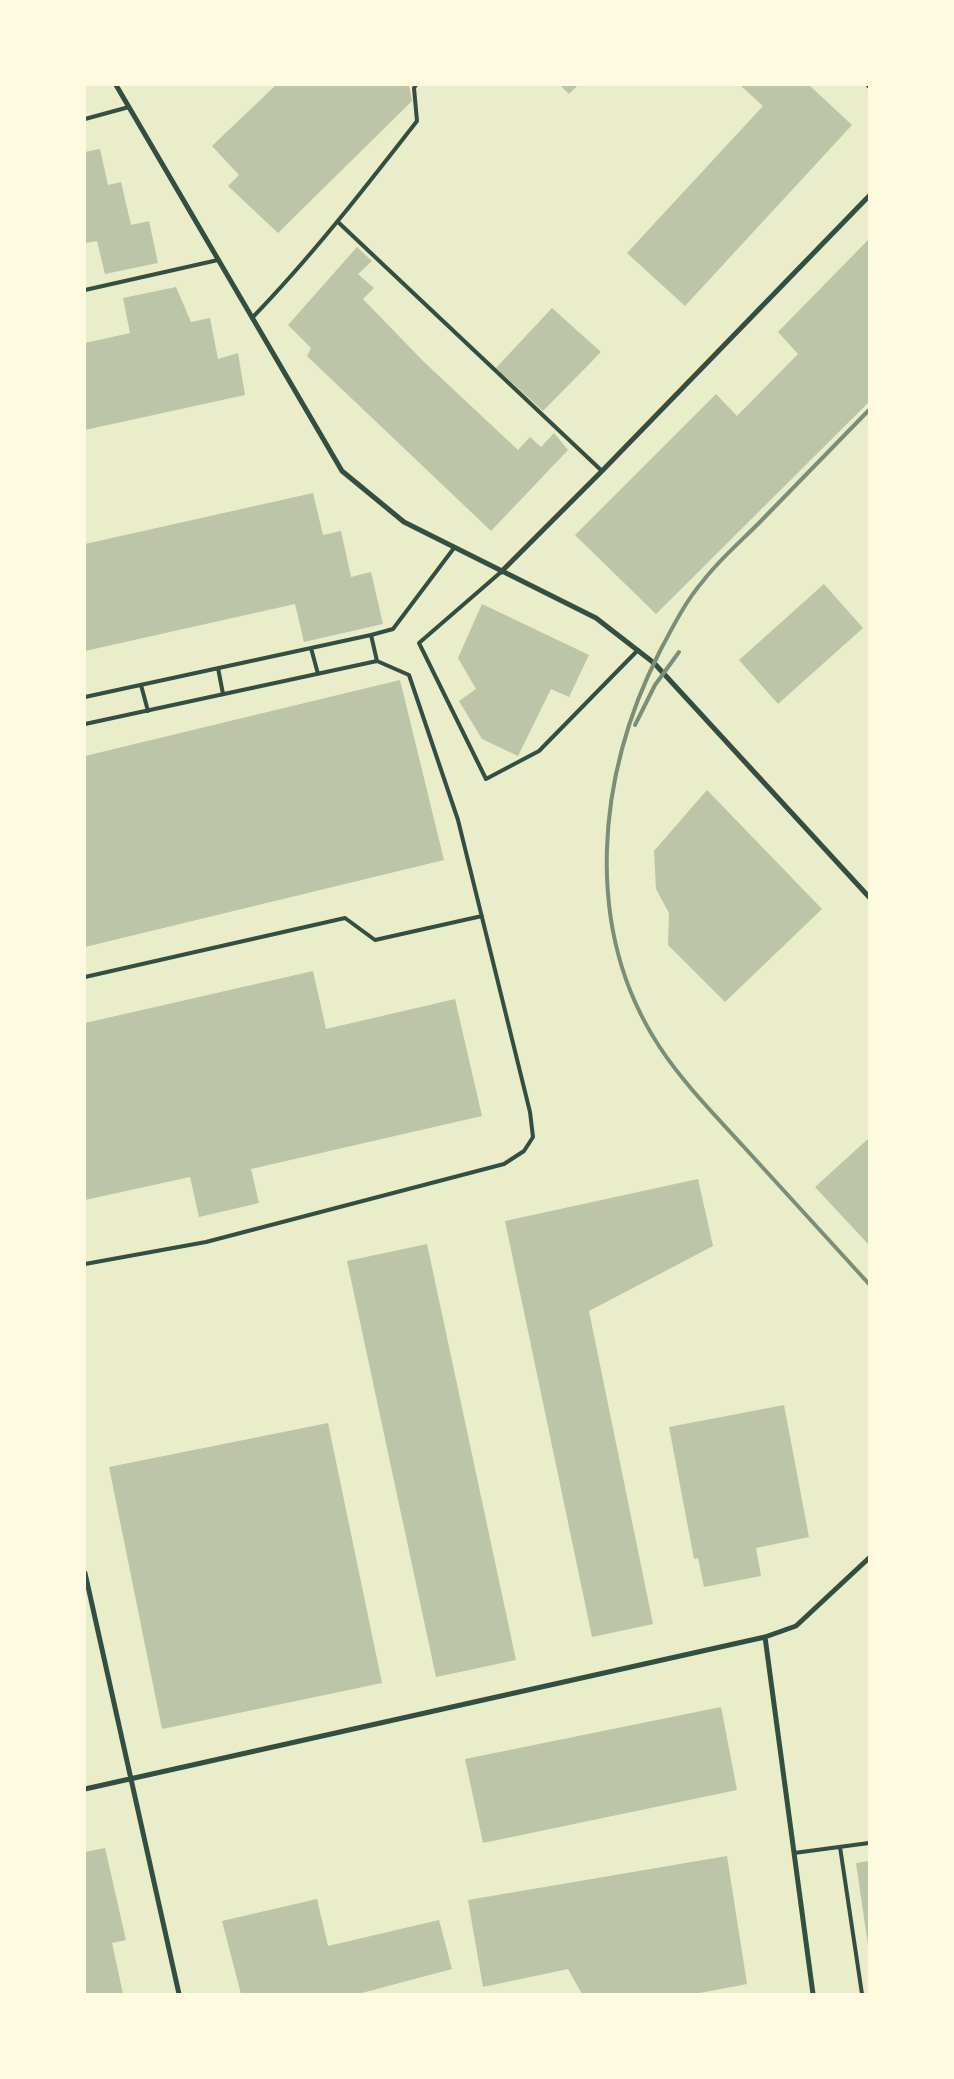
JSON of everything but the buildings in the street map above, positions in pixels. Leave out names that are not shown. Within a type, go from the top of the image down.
[{"type":"street","points":[[116,85],[342,470],[404,522],[596,618],[638,650],[659,668],[869,897]]},
{"type":"street","points":[[501,572],[602,471],[869,196]]},
{"type":"street","points":[[85,1789],[765,1637],[796,1626],[869,1558]]},
{"type":"street","points":[[85,1572],[132,1778],[178,1994]]},
{"type":"street","points":[[765,1637],[813,1994]]},
{"type":"lane","points":[[252,318],[294,274],[338,222],[418,121],[414,88],[416,85]]},
{"type":"lane","points":[[85,119],[129,107]]},
{"type":"lane","points":[[338,222],[602,471]]},
{"type":"lane","points":[[85,290],[218,260]]},
{"type":"lane","points":[[85,697],[393,629],[454,548]]},
{"type":"lane","points":[[501,572],[419,643],[486,779],[539,751],[638,650]]},
{"type":"lane","points":[[371,634],[377,661]]},
{"type":"lane","points":[[311,648],[318,674]]},
{"type":"lane","points":[[85,724],[377,661],[409,675],[458,820],[530,1112],[533,1137],[524,1151],[504,1164],[235,1234],[85,1264]]},
{"type":"lane","points":[[218,668],[223,694]]},
{"type":"lane","points":[[141,685],[148,711]]},
{"type":"lane","points":[[85,977],[345,918],[375,940],[482,916]]},
{"type":"lane","points":[[794,1853],[869,1843]]},
{"type":"lane","points":[[840,1847],[862,1994]]},
{"type":"railway","points":[[869,410],[716,566],[696,589],[679,616],[659,653],[638,700],[622,749],[611,799],[607,851],[609,902],[618,952],[634,1000],[659,1046],[678,1073],[700,1098],[869,1284]]},
{"type":"railway","points":[[635,725],[655,685],[679,652]]}]
